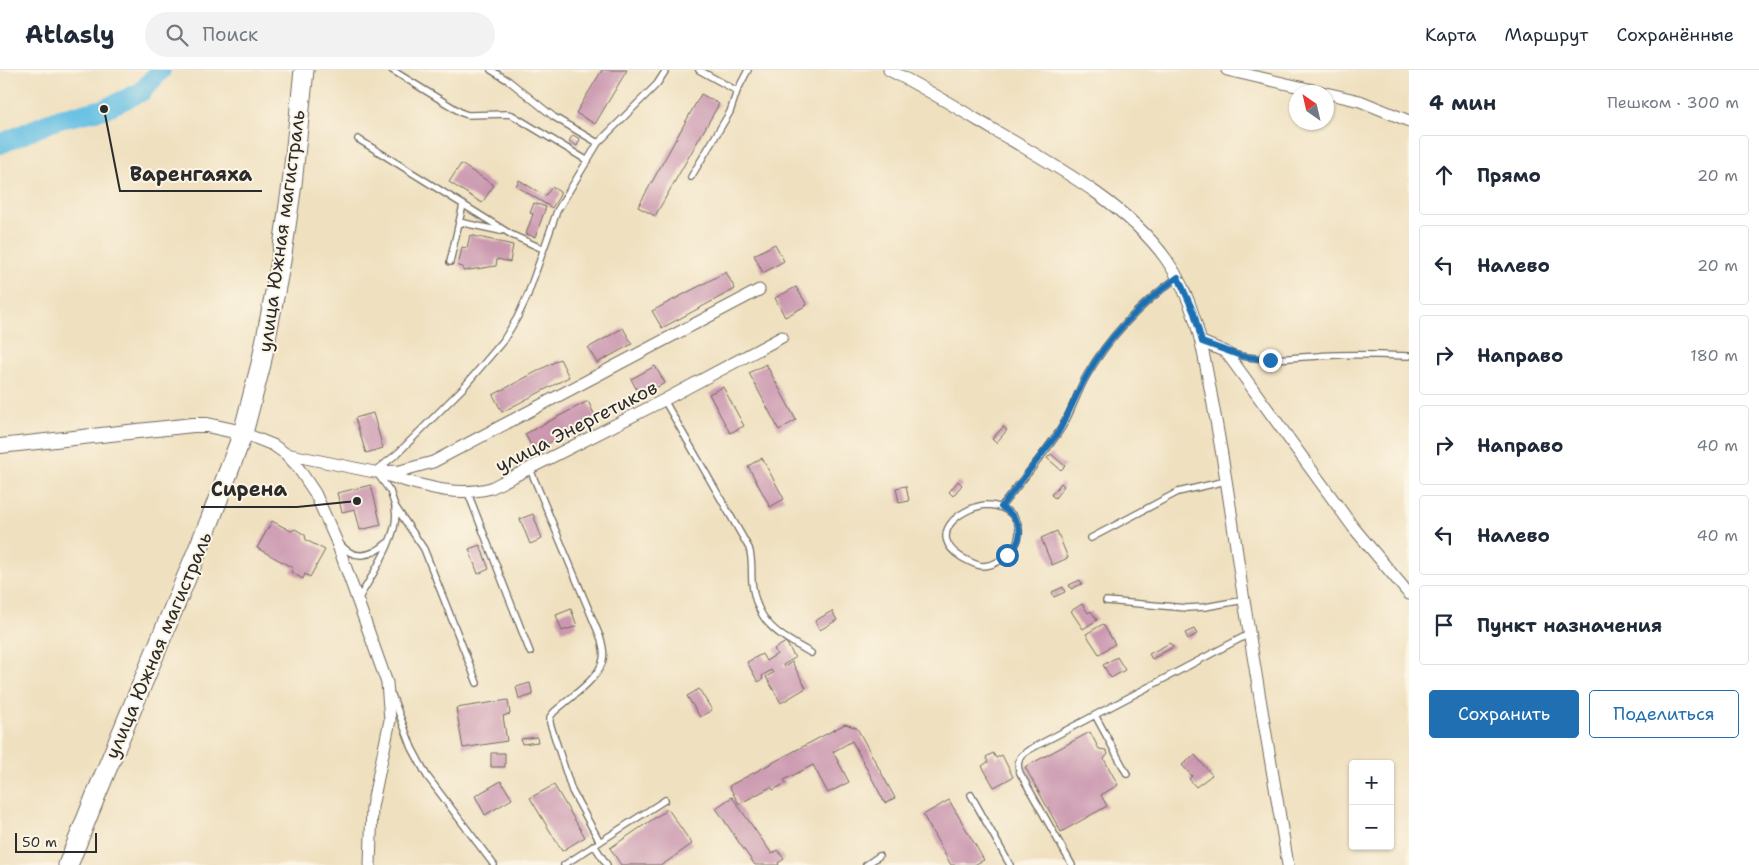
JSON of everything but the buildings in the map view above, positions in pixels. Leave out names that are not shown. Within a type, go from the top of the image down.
[{"type":"highway","name":"улица Южная магистраль","points":[[68,865],[209,523],[243,433],[261,364],[280,261],[292,184],[304,70]]},
{"type":"street","points":[[889,70],[1063,170],[1101,195],[1136,226],[1156,247],[1167,259],[1178,277],[1194,313],[1202,342],[1288,865]]},
{"type":"street","points":[[1227,70],[1360,101],[1409,121]]},
{"type":"street","points":[[286,454],[374,472],[400,471],[433,462],[759,290]]},
{"type":"street","name":"улица Энергетиков","points":[[374,472],[435,489],[453,492],[468,492],[492,488],[782,337]]},
{"type":"street","points":[[1202,342],[1226,352],[1353,527],[1409,594]]},
{"type":"street","points":[[0,446],[193,425],[243,433],[273,445],[286,454],[297,466],[315,492],[336,540],[387,683],[390,720],[372,807],[370,865]]},
{"type":"lane","points":[[392,70],[462,113],[468,115],[512,115],[588,161]]},
{"type":"lane","points":[[491,70],[509,81],[554,117],[598,143]]},
{"type":"lane","points":[[477,683],[424,549],[395,506],[386,484],[374,472],[398,453],[463,388],[494,352],[522,309],[555,215],[598,143],[657,84],[666,70]]},
{"type":"lane","points":[[699,70],[737,91]]},
{"type":"lane","points":[[691,176],[730,112],[737,91],[748,70]]},
{"type":"lane","points":[[358,139],[506,232],[543,249]]},
{"type":"lane","points":[[450,262],[463,205]]},
{"type":"lane","points":[[459,222],[506,232]]},
{"type":"lane","points":[[1001,507],[1060,430],[1086,377],[1099,356],[1138,311],[1161,289],[1178,277]]},
{"type":"lane","points":[[1226,352],[1254,359],[1270,360],[1335,355],[1379,354],[1409,356]]},
{"type":"lane","points":[[664,400],[748,548],[752,558],[754,593],[766,621],[780,635],[811,653]]},
{"type":"lane","points":[[530,469],[601,639],[604,651],[603,662],[598,671],[550,717],[550,723],[572,791],[600,842]]},
{"type":"lane","points":[[1091,538],[1178,492],[1226,481]]},
{"type":"lane","points":[[468,492],[530,652]]},
{"type":"lane","points":[[994,505],[1001,507],[1012,515],[1020,527],[1018,541],[1013,550],[1007,555],[991,565],[983,566],[965,560],[951,548],[946,533],[956,516],[975,507],[994,505]]},
{"type":"lane","points":[[358,600],[391,538],[396,522],[395,506]]},
{"type":"lane","points":[[336,540],[348,552],[362,556],[381,548],[391,538]]},
{"type":"lane","points":[[1106,602],[1187,608],[1206,607],[1244,600]]},
{"type":"lane","points":[[1072,865],[1020,773],[1017,762],[1023,753],[1249,634]]},
{"type":"lane","points":[[387,683],[418,761],[446,804],[494,865]]},
{"type":"lane","points":[[1095,715],[1127,774]]},
{"type":"lane","points":[[971,795],[1010,865]]},
{"type":"lane","points":[[564,865],[665,800]]},
{"type":"lane","points":[[594,845],[607,865]]},
{"type":"lane","points":[[866,865],[879,856]]},
{"type":"waterway","points":[[0,144],[56,120],[104,109],[141,92],[161,70]]},
{"type":"place","name":"Варенгаяха","points":[[104,109]]},
{"type":"place","name":"Сирена","points":[[357,501]]},
{"type":"route","points":[[1007,555],[1013,550],[1018,541],[1020,527],[1012,515],[1001,507],[1056,436],[1086,377],[1099,356],[1119,331],[1161,289],[1178,277],[1194,313],[1202,342],[1241,356],[1270,360]]}]
